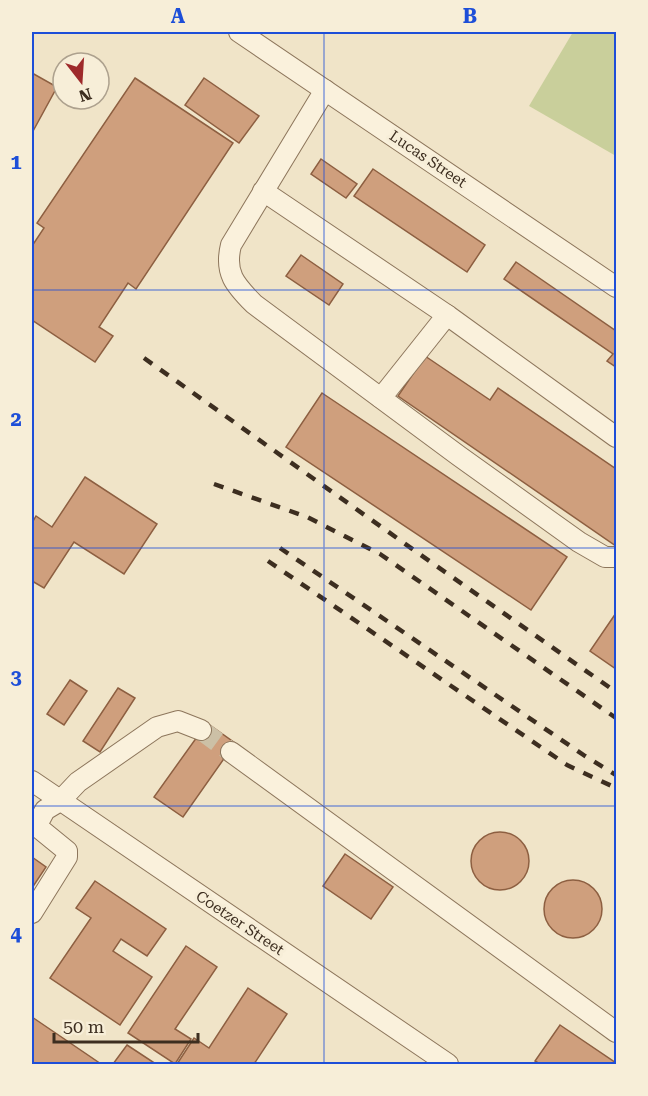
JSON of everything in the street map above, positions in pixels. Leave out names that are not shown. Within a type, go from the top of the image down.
[{"type":"street","name":"Lucas Street","points":[[239,32],[616,287]]},
{"type":"street","points":[[325,90],[231,245],[228,258],[229,272],[237,287],[254,304],[579,542],[605,557],[616,557]]},
{"type":"street","points":[[263,191],[447,315],[616,437]]},
{"type":"street","points":[[381,398],[447,315]]},
{"type":"street","points":[[32,913],[67,857],[67,851],[40,830],[38,822],[45,810],[60,801],[78,782],[157,727],[178,721],[201,730]]},
{"type":"street","points":[[231,752],[616,1032]]},
{"type":"street","name":"Coetzer Street","points":[[32,781],[448,1065]]},
{"type":"green space","points":[[573,32],[616,32],[616,156],[529,106]]},
{"type":"building","points":[[32,73],[51,84],[51,98],[32,133]]},
{"type":"building","points":[[135,78],[233,143],[136,289],[128,283],[99,327],[113,336],[95,362],[32,320],[32,246],[44,228],[37,223]]},
{"type":"building","points":[[204,78],[259,116],[239,143],[185,105]]},
{"type":"building","points":[[321,159],[357,184],[346,198],[311,174]]},
{"type":"building","points":[[373,169],[485,245],[467,272],[354,196]]},
{"type":"building","points":[[301,255],[343,284],[329,305],[286,276]]},
{"type":"building","points":[[516,262],[616,331],[616,367],[607,361],[613,354],[504,279]]},
{"type":"building","points":[[425,356],[490,400],[498,388],[616,469],[616,546],[398,396]]},
{"type":"building","points":[[322,393],[567,557],[531,610],[286,447]]},
{"type":"building","points":[[85,477],[157,524],[124,574],[74,542],[44,588],[32,581],[32,523],[36,516],[52,527]]},
{"type":"building","points":[[616,613],[616,669],[590,651]]},
{"type":"building","points":[[70,680],[87,691],[64,725],[47,714]]},
{"type":"building","points":[[118,688],[135,698],[100,752],[83,741]]},
{"type":"building","points":[[207,723],[235,743],[183,817],[154,797]]},
{"type":"building","points":[[500,832],[511,834],[524,845],[529,861],[527,872],[516,885],[500,890],[489,888],[476,877],[471,861],[473,850],[484,837]]},
{"type":"building","points":[[345,854],[393,887],[371,919],[323,886]]},
{"type":"building","points":[[32,857],[46,867],[32,888]]},
{"type":"building","points":[[573,880],[584,882],[597,893],[602,909],[600,920],[589,933],[573,938],[562,936],[549,925],[544,909],[546,898],[557,885]]},
{"type":"building","points":[[95,881],[166,929],[147,956],[121,939],[113,951],[152,977],[120,1025],[50,978],[91,918],[76,908]]},
{"type":"building","points":[[186,946],[217,967],[175,1029],[191,1039],[175,1064],[128,1033]]},
{"type":"building","points":[[248,988],[287,1014],[254,1064],[177,1064],[194,1038],[209,1048]]},
{"type":"building","points":[[32,1017],[101,1064],[32,1064]]},
{"type":"building","points":[[560,1025],[616,1064],[540,1064],[535,1061]]},
{"type":"building","points":[[127,1045],[156,1064],[113,1064]]},
{"type":"tunnel","points":[[201,730],[231,752]]},
{"type":"railway","points":[[144,358],[616,692]]},
{"type":"railway","points":[[214,484],[307,517],[380,554],[616,718]]},
{"type":"railway","points":[[280,548],[616,775]]},
{"type":"railway","points":[[268,561],[567,765],[616,788]]}]
